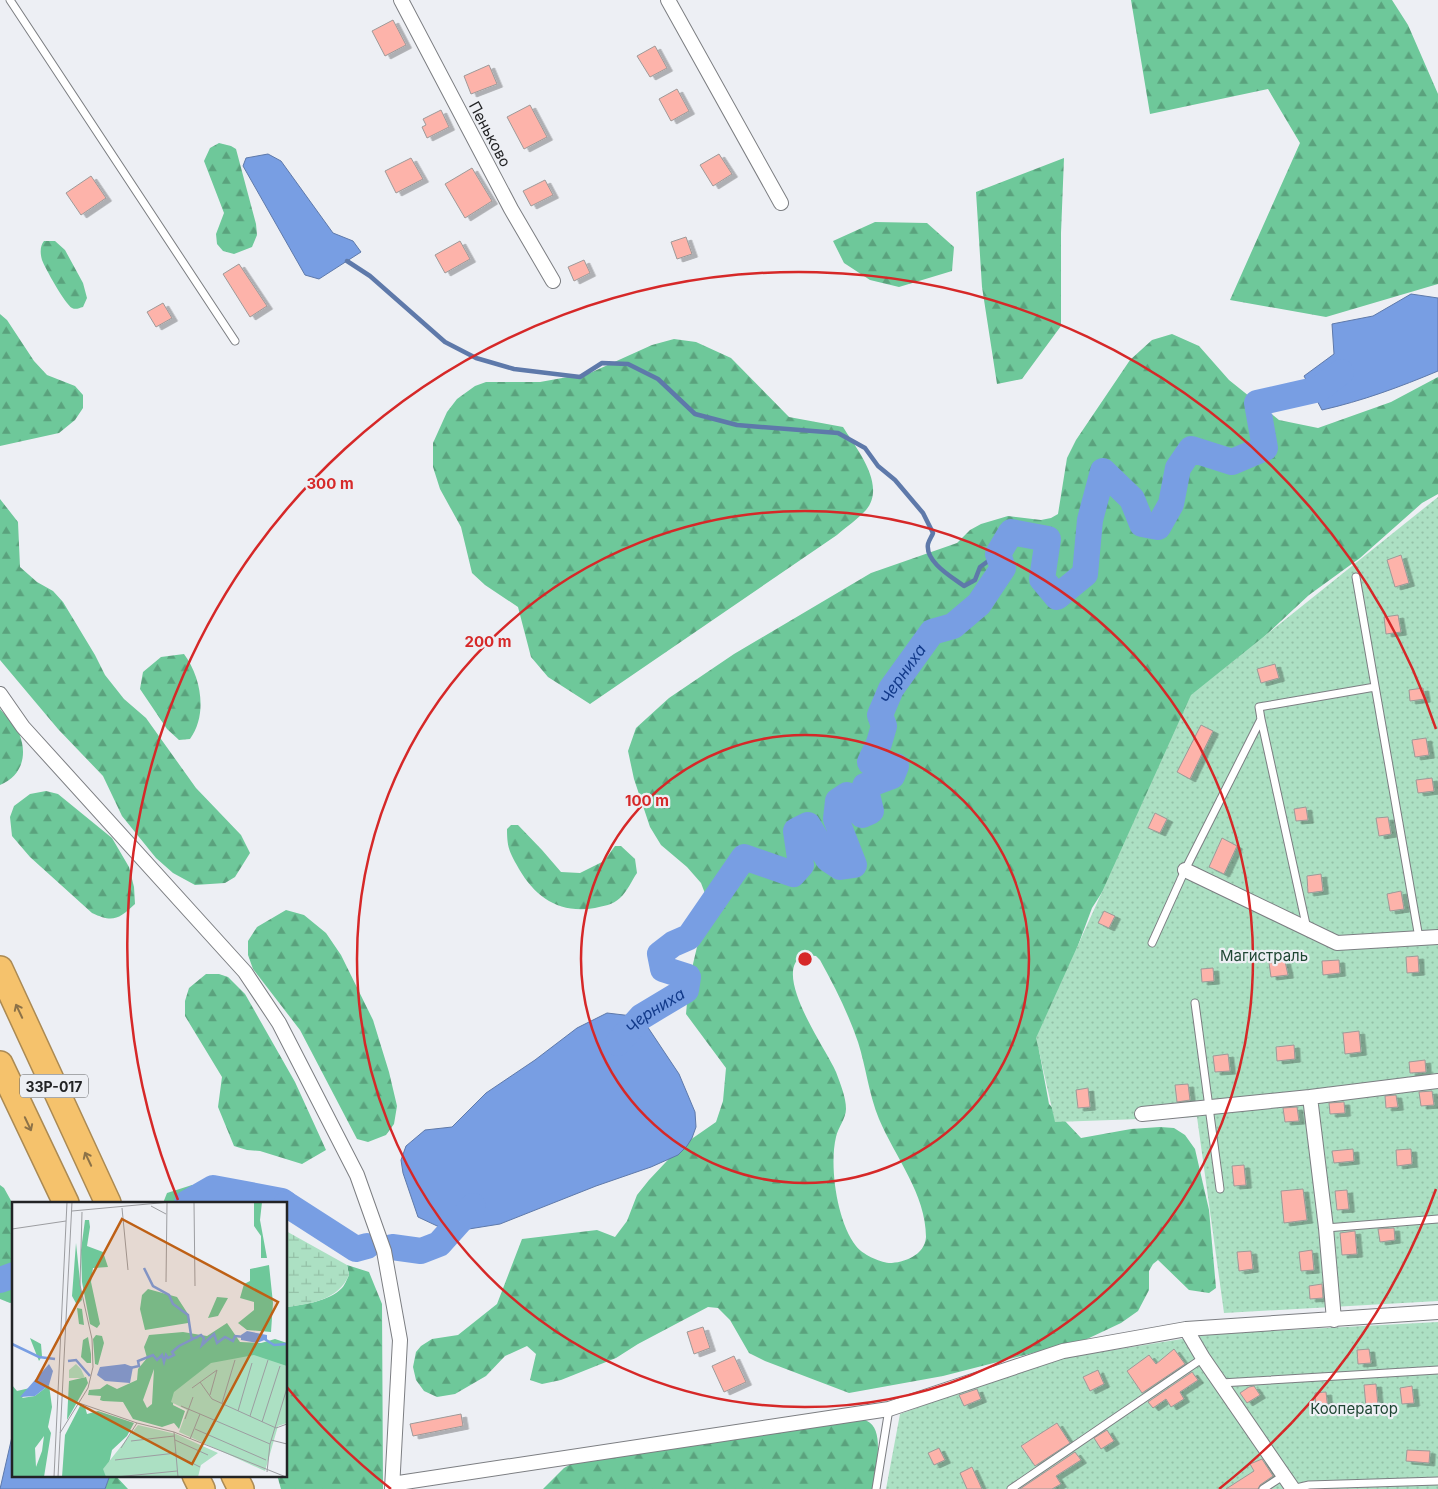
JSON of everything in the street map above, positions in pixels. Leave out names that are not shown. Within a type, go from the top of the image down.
[{"type":"highway","name":"33Р-017","points":[[0,969],[108,1202]]},
{"type":"highway","name":"33Р-017","points":[[0,1064],[66,1202]]},
{"type":"highway","points":[[196,1476],[202,1489]]},
{"type":"highway","points":[[234,1476],[241,1489]]},
{"type":"street","name":"Пеньково","points":[[401,0],[511,209],[553,281]]},
{"type":"street","points":[[668,0],[781,203]]},
{"type":"street","points":[[0,694],[23,727],[246,972],[278,1023],[357,1175],[384,1251],[400,1340],[392,1487],[889,1409],[1063,1351],[1186,1329],[1438,1312]]},
{"type":"street","points":[[1185,870],[1337,943],[1438,937]]},
{"type":"street","points":[[1142,1114],[1310,1097],[1438,1081]]},
{"type":"street","points":[[1310,1097],[1326,1228],[1334,1320]]},
{"type":"street","points":[[1186,1329],[1203,1358],[1222,1383],[1292,1489]]},
{"type":"lane","points":[[10,0],[235,341]]},
{"type":"lane","points":[[1356,577],[1419,938]]},
{"type":"lane","points":[[1307,930],[1259,707],[1375,687]]},
{"type":"lane","points":[[1152,943],[1185,870],[1261,720]]},
{"type":"lane","points":[[1195,1003],[1220,1189]]},
{"type":"lane","points":[[1326,1228],[1438,1219]]},
{"type":"lane","points":[[1011,1489],[1203,1358]]},
{"type":"lane","points":[[1222,1383],[1438,1370]]},
{"type":"lane","points":[[876,1489],[889,1409]]},
{"type":"lane","points":[[1263,1489],[1283,1476]]},
{"type":"lane","points":[[1292,1489],[1309,1485],[1438,1481]]},
{"type":"green space","points":[[1131,0],[1392,0],[1408,25],[1438,94],[1438,284],[1326,317],[1230,300],[1300,143],[1268,89],[1150,114]]},
{"type":"green space","points":[[219,143],[236,149],[256,224],[257,235],[252,247],[234,254],[223,251],[217,244],[216,234],[224,213],[204,161],[210,148]]},
{"type":"green space","points":[[1064,158],[1061,233],[1061,326],[1022,379],[997,384],[982,287],[976,192]]},
{"type":"green space","points":[[875,222],[927,223],[954,247],[952,271],[899,287],[870,280],[844,263],[833,241]]},
{"type":"green space","points":[[44,241],[55,241],[65,250],[83,283],[87,298],[83,307],[72,308],[56,286],[42,260],[41,250]]},
{"type":"green space","points":[[0,314],[7,320],[34,361],[47,375],[75,386],[83,395],[83,408],[75,420],[59,433],[0,446]]},
{"type":"green space","points":[[1172,334],[1199,346],[1229,380],[1279,420],[1318,428],[1391,402],[1438,377],[1438,494],[1422,503],[1360,558],[1309,595],[1224,674],[1152,814],[1092,908],[1039,1050],[1049,1104],[1081,1138],[1131,1129],[1160,1127],[1174,1128],[1185,1135],[1195,1149],[1209,1210],[1216,1288],[1209,1293],[1189,1290],[1158,1260],[1149,1271],[1149,1290],[1138,1311],[1121,1323],[1087,1339],[943,1376],[849,1393],[749,1353],[730,1320],[718,1308],[708,1307],[638,1344],[616,1358],[561,1380],[542,1384],[530,1380],[536,1354],[527,1346],[505,1356],[486,1376],[455,1394],[437,1397],[424,1391],[416,1380],[413,1367],[416,1352],[421,1346],[432,1339],[458,1335],[497,1304],[522,1239],[597,1230],[615,1237],[627,1221],[637,1195],[680,1147],[716,1122],[723,1101],[726,1068],[686,1014],[689,981],[697,947],[709,919],[709,904],[701,883],[687,867],[661,845],[650,827],[634,779],[628,751],[636,728],[669,698],[734,654],[871,573],[957,543],[970,530],[981,524],[1008,516],[1041,520],[1058,514],[1067,458],[1076,440],[1130,360],[1152,340]],"holes":[[[804,955],[816,956],[831,980],[850,1021],[858,1042],[879,1119],[921,1206],[925,1221],[925,1243],[918,1253],[907,1260],[889,1263],[866,1255],[849,1236],[839,1209],[834,1178],[834,1149],[837,1134],[846,1112],[845,1100],[831,1061],[813,1030],[796,993],[793,977],[795,964]]]},
{"type":"green space","points":[[674,339],[696,342],[731,358],[789,417],[843,427],[867,467],[873,489],[872,500],[863,513],[837,535],[590,704],[548,677],[531,657],[518,607],[485,585],[472,573],[461,527],[440,489],[433,467],[433,443],[447,412],[457,399],[475,386],[486,382],[540,382],[590,373],[652,345]]},
{"type":"green space","name":"Магистраль","points":[[1438,497],[1438,1301],[1224,1313],[1197,1117],[1055,1122],[1036,1038],[1191,695]]},
{"type":"green space","points":[[0,499],[18,522],[20,567],[37,582],[53,591],[63,602],[105,675],[124,699],[146,718],[196,788],[241,835],[250,853],[235,877],[225,883],[195,885],[173,873],[156,858],[122,816],[103,776],[58,729],[0,660]]},
{"type":"green space","points":[[184,654],[195,673],[200,696],[200,707],[196,729],[190,739],[179,740],[167,729],[140,689],[143,672],[161,657]]},
{"type":"green space","points":[[0,709],[19,733],[22,741],[23,757],[14,776],[0,785]]},
{"type":"green space","points":[[46,791],[58,794],[112,838],[129,867],[134,887],[135,904],[120,916],[111,919],[92,913],[30,857],[12,836],[10,817],[14,806],[30,794]]},
{"type":"green space","points":[[511,825],[518,825],[561,872],[580,873],[604,861],[615,846],[621,846],[635,859],[637,873],[623,895],[611,904],[582,909],[560,906],[541,896],[519,869],[508,846],[507,829]]},
{"type":"green space","points":[[286,910],[304,915],[326,933],[341,955],[373,1020],[397,1106],[394,1124],[386,1135],[368,1142],[357,1139],[300,1030],[253,969],[248,955],[248,941],[257,927]]},
{"type":"green space","points":[[206,974],[219,974],[228,977],[245,994],[295,1082],[326,1150],[302,1164],[260,1151],[234,1146],[218,1107],[222,1077],[185,1016],[185,1001],[189,988]]},
{"type":"green space","points":[[0,1185],[4,1188],[12,1202],[12,1302],[0,1299]]},
{"type":"green space","points":[[192,1185],[202,1187],[213,1202],[163,1202],[167,1193]]},
{"type":"green space","points":[[288,1232],[347,1265],[349,1275],[338,1290],[323,1299],[288,1307]]},
{"type":"green space","points":[[347,1265],[369,1272],[382,1304],[383,1489],[281,1489],[277,1476],[288,1476],[288,1307],[316,1302],[330,1296],[343,1287],[349,1275]]},
{"type":"green space","name":"Кооператор","points":[[1438,1322],[1438,1489],[886,1489],[900,1414],[1044,1361],[1213,1334]]},
{"type":"green space","points":[[855,1419],[867,1421],[873,1426],[876,1433],[878,1452],[873,1489],[543,1489],[564,1468],[591,1453]]},
{"type":"green space","points":[[110,1476],[116,1476],[128,1489],[105,1489]]},
{"type":"water","points":[[268,154],[281,161],[333,233],[353,241],[361,252],[319,279],[305,275],[243,166],[246,158]]},
{"type":"water","points":[[1411,294],[1438,298],[1438,371],[1381,393],[1322,410],[1304,376],[1334,354],[1332,324],[1373,316]]},
{"type":"water","points":[[607,1013],[641,1017],[679,1074],[695,1112],[696,1127],[687,1146],[678,1155],[651,1167],[596,1186],[500,1224],[450,1232],[418,1217],[403,1173],[401,1160],[406,1146],[425,1130],[452,1127],[486,1093],[535,1060],[577,1028]]},
{"type":"water","points":[[12,1437],[12,1476],[110,1476],[105,1489],[0,1489]]},
{"type":"building","points":[[393,20],[406,45],[385,56],[372,31]]},
{"type":"building","points":[[655,46],[667,68],[650,77],[637,56]]},
{"type":"building","points":[[489,65],[497,84],[471,94],[464,76]]},
{"type":"building","points":[[677,89],[689,111],[671,121],[659,99]]},
{"type":"building","points":[[530,105],[547,137],[524,149],[507,117]]},
{"type":"building","points":[[441,110],[449,127],[427,138],[422,127],[426,125],[423,119]]},
{"type":"building","points":[[719,154],[732,174],[713,186],[700,165]]},
{"type":"building","points":[[411,158],[423,179],[396,193],[385,171]]},
{"type":"building","points":[[472,168],[492,201],[465,218],[445,184]]},
{"type":"building","points":[[91,176],[106,198],[81,215],[66,193]]},
{"type":"building","points":[[545,180],[553,195],[531,206],[523,191]]},
{"type":"building","points":[[686,237],[692,254],[677,259],[671,242]]},
{"type":"building","points":[[460,241],[470,259],[445,273],[435,255]]},
{"type":"building","points":[[584,260],[590,273],[574,281],[568,267]]},
{"type":"building","points":[[239,264],[267,306],[250,317],[223,274]]},
{"type":"building","points":[[163,303],[172,318],[156,327],[147,312]]},
{"type":"building","points":[[1401,555],[1409,583],[1395,587],[1387,560]]},
{"type":"building","points":[[1398,615],[1401,632],[1386,634],[1384,617]]},
{"type":"building","points":[[1275,664],[1279,678],[1261,683],[1257,669]]},
{"type":"building","points":[[1423,688],[1425,699],[1410,701],[1409,690]]},
{"type":"building","points":[[1201,725],[1213,731],[1190,779],[1177,772]]},
{"type":"building","points":[[1426,738],[1429,755],[1415,757],[1412,740]]},
{"type":"building","points":[[1432,778],[1434,791],[1418,793],[1416,780]]},
{"type":"building","points":[[1306,807],[1308,820],[1296,821],[1294,809]]},
{"type":"building","points":[[1155,813],[1167,819],[1160,833],[1148,828]]},
{"type":"building","points":[[1388,817],[1391,834],[1379,836],[1376,818]]},
{"type":"building","points":[[1222,838],[1237,846],[1224,874],[1209,867]]},
{"type":"building","points":[[1321,874],[1323,891],[1308,893],[1307,876]]},
{"type":"building","points":[[1401,891],[1404,909],[1390,911],[1387,894]]},
{"type":"building","points":[[1104,911],[1115,916],[1109,928],[1098,923]]},
{"type":"building","points":[[1418,956],[1419,972],[1407,973],[1406,957]]},
{"type":"building","points":[[1339,960],[1340,973],[1323,975],[1322,961]]},
{"type":"building","points":[[1285,961],[1288,975],[1271,977],[1269,963]]},
{"type":"building","points":[[1213,968],[1214,981],[1202,982],[1201,969]]},
{"type":"building","points":[[1359,1031],[1361,1052],[1345,1054],[1343,1033]]},
{"type":"building","points":[[1294,1045],[1295,1059],[1277,1061],[1276,1047]]},
{"type":"building","points":[[1228,1054],[1230,1071],[1215,1072],[1213,1056]]},
{"type":"building","points":[[1425,1060],[1426,1072],[1410,1073],[1409,1062]]},
{"type":"building","points":[[1188,1084],[1190,1100],[1177,1102],[1175,1085]]},
{"type":"building","points":[[1088,1088],[1090,1107],[1078,1108],[1076,1090]]},
{"type":"building","points":[[1432,1091],[1434,1105],[1421,1106],[1419,1092]]},
{"type":"building","points":[[1396,1095],[1398,1107],[1386,1108],[1385,1096]]},
{"type":"building","points":[[1344,1102],[1345,1113],[1330,1114],[1329,1103]]},
{"type":"building","points":[[1297,1107],[1299,1121],[1285,1122],[1283,1108]]},
{"type":"building","points":[[1353,1149],[1354,1161],[1334,1163],[1332,1151]]},
{"type":"building","points":[[1411,1149],[1412,1164],[1397,1166],[1396,1150]]},
{"type":"building","points":[[1244,1165],[1246,1185],[1234,1186],[1232,1166]]},
{"type":"building","points":[[1303,1189],[1307,1220],[1284,1223],[1281,1191]]},
{"type":"building","points":[[1347,1190],[1349,1209],[1337,1210],[1335,1191]]},
{"type":"building","points":[[1394,1228],[1395,1240],[1380,1242],[1378,1229]]},
{"type":"building","points":[[1355,1231],[1357,1254],[1342,1255],[1340,1233]]},
{"type":"building","points":[[1312,1250],[1314,1270],[1301,1271],[1299,1252]]},
{"type":"building","points":[[1251,1251],[1253,1269],[1239,1271],[1237,1252]]},
{"type":"building","points":[[1322,1284],[1323,1298],[1310,1299],[1309,1286]]},
{"type":"building","points":[[703,1327],[710,1348],[694,1354],[687,1332]]},
{"type":"building","points":[[1174,1349],[1185,1364],[1142,1393],[1127,1371],[1149,1355],[1156,1364]]},
{"type":"building","points":[[1369,1349],[1371,1363],[1358,1364],[1357,1350]]},
{"type":"building","points":[[734,1356],[746,1382],[724,1392],[712,1366]]},
{"type":"building","points":[[1098,1370],[1104,1384],[1090,1391],[1083,1377]]},
{"type":"building","points":[[1192,1372],[1198,1380],[1180,1392],[1184,1399],[1171,1407],[1166,1399],[1153,1408],[1148,1402]]},
{"type":"building","points":[[1376,1384],[1378,1406],[1366,1407],[1364,1385]]},
{"type":"building","points":[[1254,1386],[1260,1395],[1247,1403],[1240,1393]]},
{"type":"building","points":[[1412,1386],[1414,1403],[1402,1404],[1400,1388]]},
{"type":"building","points":[[977,1389],[981,1399],[964,1406],[959,1395]]},
{"type":"building","points":[[1326,1392],[1328,1410],[1316,1411],[1315,1393]]},
{"type":"building","points":[[461,1414],[463,1426],[413,1436],[410,1424]]},
{"type":"building","points":[[1057,1423],[1070,1443],[1035,1466],[1021,1446]]},
{"type":"building","points":[[1107,1430],[1114,1441],[1101,1449],[1094,1438]]},
{"type":"building","points":[[939,1448],[945,1460],[934,1465],[928,1453]]},
{"type":"building","points":[[1407,1450],[1430,1451],[1429,1463],[1406,1461]]},
{"type":"building","points":[[1075,1452],[1081,1460],[1056,1476],[1061,1484],[1052,1489],[1020,1489]]},
{"type":"building","points":[[1262,1459],[1273,1476],[1260,1485],[1258,1489],[1226,1489],[1254,1471],[1250,1464]]},
{"type":"building","points":[[972,1467],[982,1489],[967,1489],[960,1473]]},
{"type":"waterway","points":[[347,261],[370,276],[445,342],[476,358],[514,369],[580,377],[602,363],[628,364],[658,379],[695,414],[737,425],[838,433],[865,448],[878,466],[895,480],[923,513],[933,533],[928,544],[928,551],[935,563],[947,574],[964,586],[975,580],[980,567],[998,554]]},
{"type":"waterway","name":"Черниха","points":[[618,1043],[641,1017],[686,990],[688,977],[663,969],[660,954],[673,944],[689,937],[744,857],[793,874],[801,865],[796,831],[808,825],[828,859],[840,867],[854,865],[836,819],[838,801],[847,795],[862,815],[871,811],[865,786],[892,776],[896,766],[870,762],[879,743],[884,726],[880,715],[891,689],[932,632],[953,626],[979,604],[1003,568],[998,554],[1011,532],[1048,539],[1042,579],[1057,597],[1085,574],[1090,520],[1103,471],[1132,499],[1142,524],[1158,527],[1171,504],[1178,468],[1191,449],[1232,462],[1265,448],[1257,403],[1319,389],[1341,372]]},
{"type":"waterway","name":"Черниха","points":[[189,1202],[213,1188],[284,1202]]},
{"type":"waterway","name":"Черниха","points":[[288,1205],[356,1249],[367,1246]]},
{"type":"waterway","name":"Черниха","points":[[392,1247],[421,1251],[439,1244],[473,1206]]},
{"type":"waterway","name":"Черниха","points":[[0,1280],[12,1276]]}]
